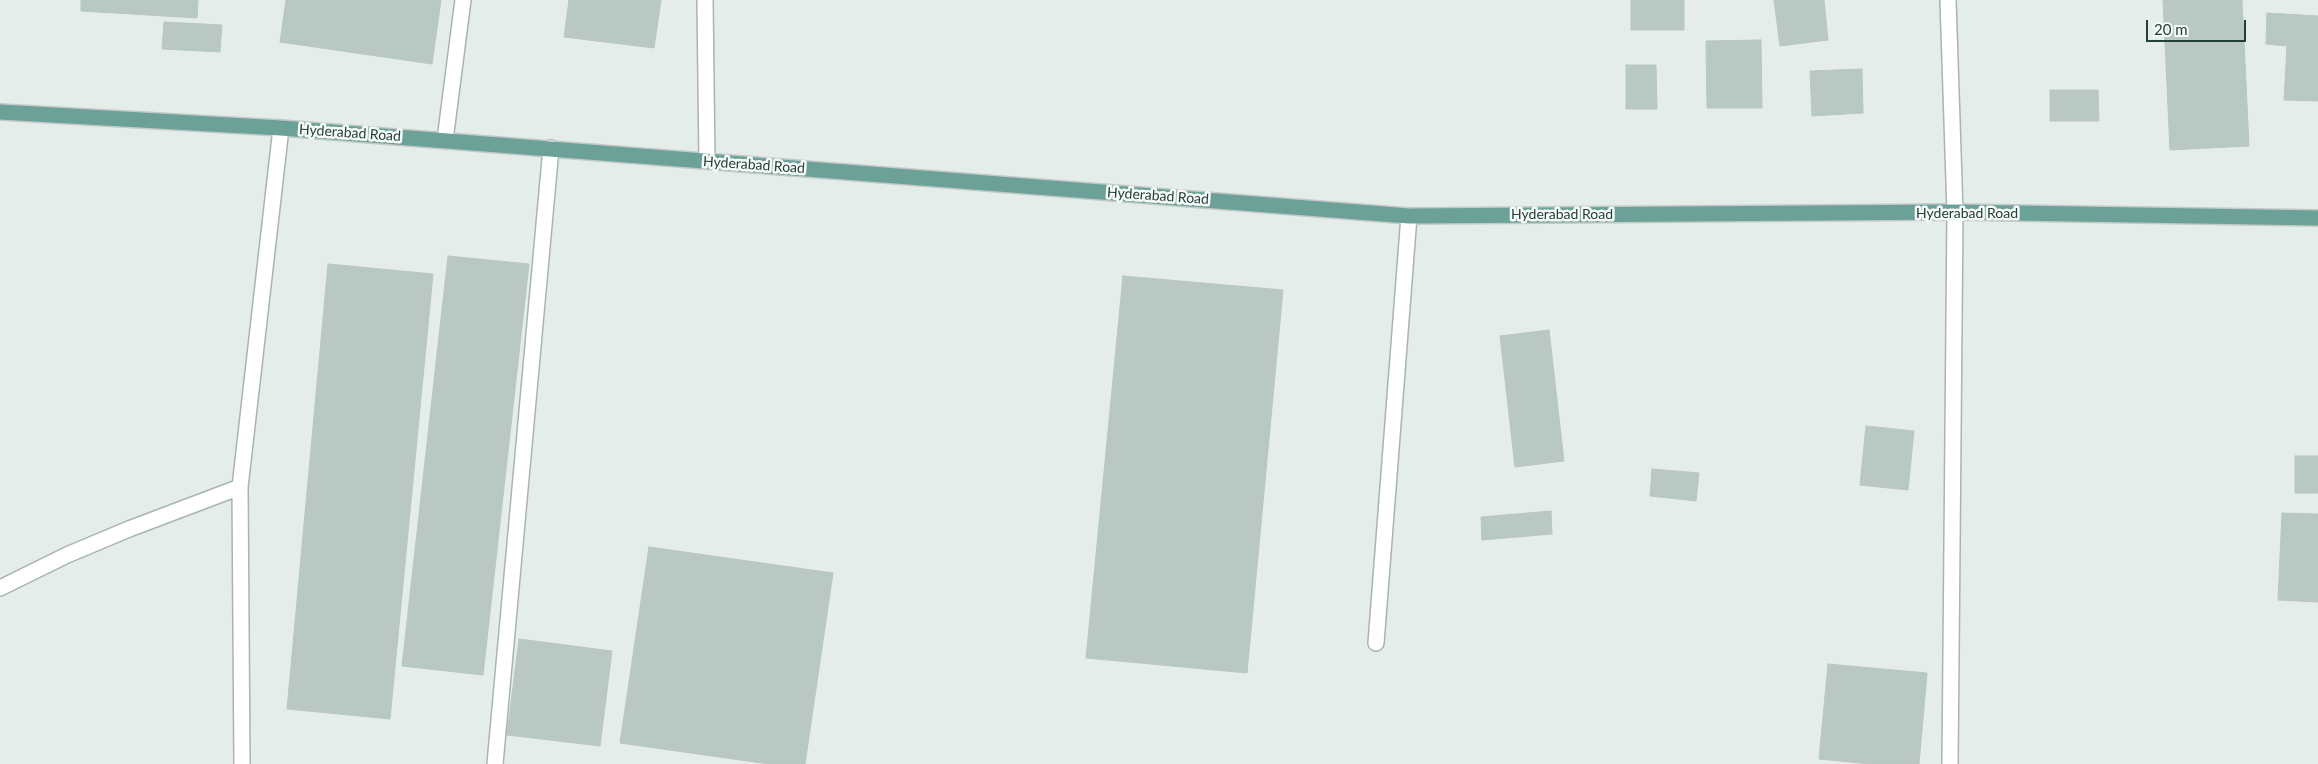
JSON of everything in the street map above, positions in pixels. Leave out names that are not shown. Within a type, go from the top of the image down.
[{"type":"main road","name":"Hyderabad Road","points":[[0,112],[281,128],[445,140],[1409,216],[1954,212],[2318,218]]},
{"type":"street","points":[[445,140],[463,0]]},
{"type":"street","points":[[705,0],[707,161]]},
{"type":"street","points":[[1948,0],[1954,212],[1950,764]]},
{"type":"street","points":[[242,764],[240,487],[281,128]]},
{"type":"street","points":[[495,764],[551,148]]},
{"type":"street","points":[[1376,643],[1409,216]]},
{"type":"street","points":[[0,588],[103,540],[240,487]]},
{"type":"building","points":[[81,0],[198,0],[197,18],[81,11]]},
{"type":"building","points":[[286,0],[441,0],[432,64],[280,42]]},
{"type":"building","points":[[569,0],[661,0],[654,48],[564,37]]},
{"type":"building","points":[[1631,0],[1684,0],[1684,30],[1631,30]]},
{"type":"building","points":[[1774,0],[1824,0],[1828,40],[1780,46]]},
{"type":"building","points":[[2163,0],[2242,0],[2249,146],[2170,150]]},
{"type":"building","points":[[2267,13],[2318,16],[2318,101],[2284,100],[2287,46],[2266,44]]},
{"type":"building","points":[[164,22],[222,25],[220,52],[162,49]]},
{"type":"building","points":[[1761,40],[1762,108],[1707,108],[1706,41]]},
{"type":"building","points":[[1626,65],[1656,65],[1657,109],[1626,109]]},
{"type":"building","points":[[1862,69],[1863,113],[1812,116],[1810,71]]},
{"type":"building","points":[[2050,90],[2098,90],[2099,121],[2050,121]]},
{"type":"building","points":[[448,256],[529,264],[483,675],[402,666]]},
{"type":"building","points":[[328,264],[433,274],[390,719],[287,709]]},
{"type":"building","points":[[1123,276],[1283,290],[1247,673],[1086,658]]},
{"type":"building","points":[[1549,330],[1564,461],[1515,467],[1500,336]]},
{"type":"building","points":[[1866,426],[1914,431],[1908,490],[1860,485]]},
{"type":"building","points":[[2295,456],[2318,456],[2318,493],[2295,493]]},
{"type":"building","points":[[1652,469],[1699,473],[1696,501],[1650,496]]},
{"type":"building","points":[[1551,511],[1552,534],[1482,540],[1481,517]]},
{"type":"building","points":[[2282,513],[2318,514],[2318,602],[2278,600]]},
{"type":"building","points":[[649,547],[833,573],[805,764],[769,764],[620,743]]},
{"type":"building","points":[[519,639],[612,651],[600,746],[507,735]]},
{"type":"building","points":[[1828,664],[1927,673],[1919,764],[1871,764],[1819,759]]}]
